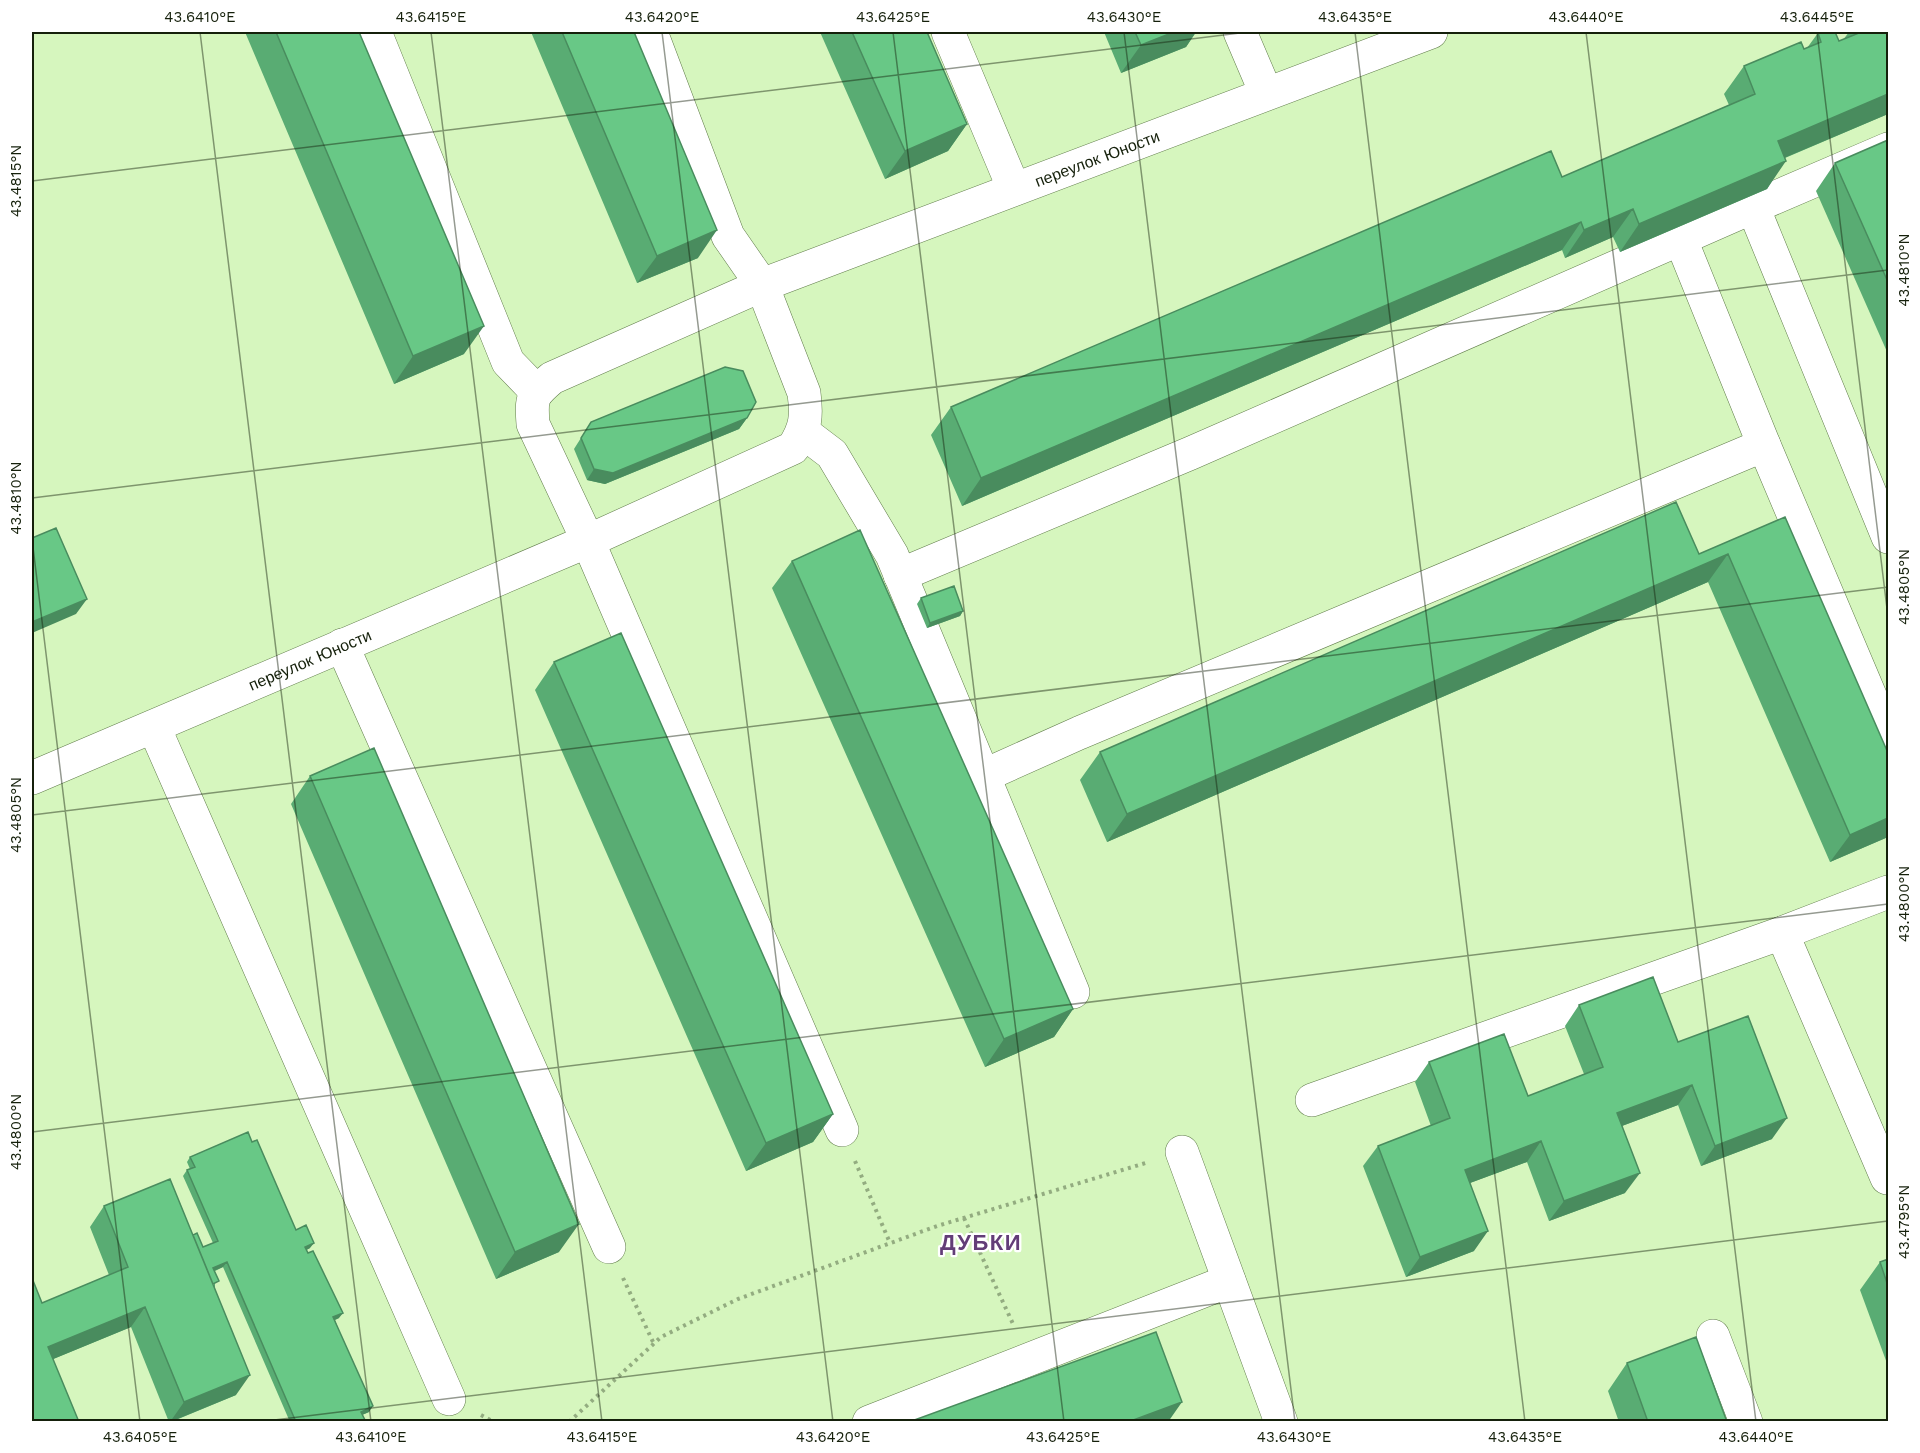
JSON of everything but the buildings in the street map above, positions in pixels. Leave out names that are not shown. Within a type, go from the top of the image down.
[{"type":"street","points":[[375,32],[508,362],[537,392],[531,404],[533,424],[588,541],[842,1130]]},
{"type":"street","points":[[651,32],[728,236],[762,285],[804,393],[807,411],[803,432],[832,454],[892,555],[1073,992]]},
{"type":"street","points":[[948,32],[1014,189]]},
{"type":"street","points":[[1240,32],[1266,93]]},
{"type":"street","name":"переулок Юности","points":[[537,392],[552,378],[762,285],[1431,32]]},
{"type":"street","points":[[900,575],[1191,453],[1888,149]]},
{"type":"street","points":[[1753,207],[1888,537]]},
{"type":"street","points":[[1681,240],[1764,445],[1888,738]]},
{"type":"street","name":"переулок Юности","points":[[32,778],[588,541],[793,448],[803,432]]},
{"type":"street","points":[[983,776],[1764,445]]},
{"type":"street","points":[[342,645],[609,1247]]},
{"type":"street","points":[[154,727],[449,1399]]},
{"type":"street","points":[[1312,1100],[1782,933],[1888,892]]},
{"type":"street","points":[[1782,933],[1888,1178]]},
{"type":"street","points":[[1182,1152],[1281,1422]]},
{"type":"street","points":[[869,1422],[1229,1281]]},
{"type":"street","points":[[1713,1336],[1746,1422]]},
{"type":"path","points":[[842,1130],[890,1243]]},
{"type":"path","points":[[569,1422],[661,1337],[738,1299],[964,1218],[1182,1152]]},
{"type":"path","points":[[964,1218],[1030,1359]]},
{"type":"path","points":[[609,1247],[654,1344]]},
{"type":"district","name":"ДУБКИ","points":[[981,1242]]}]
